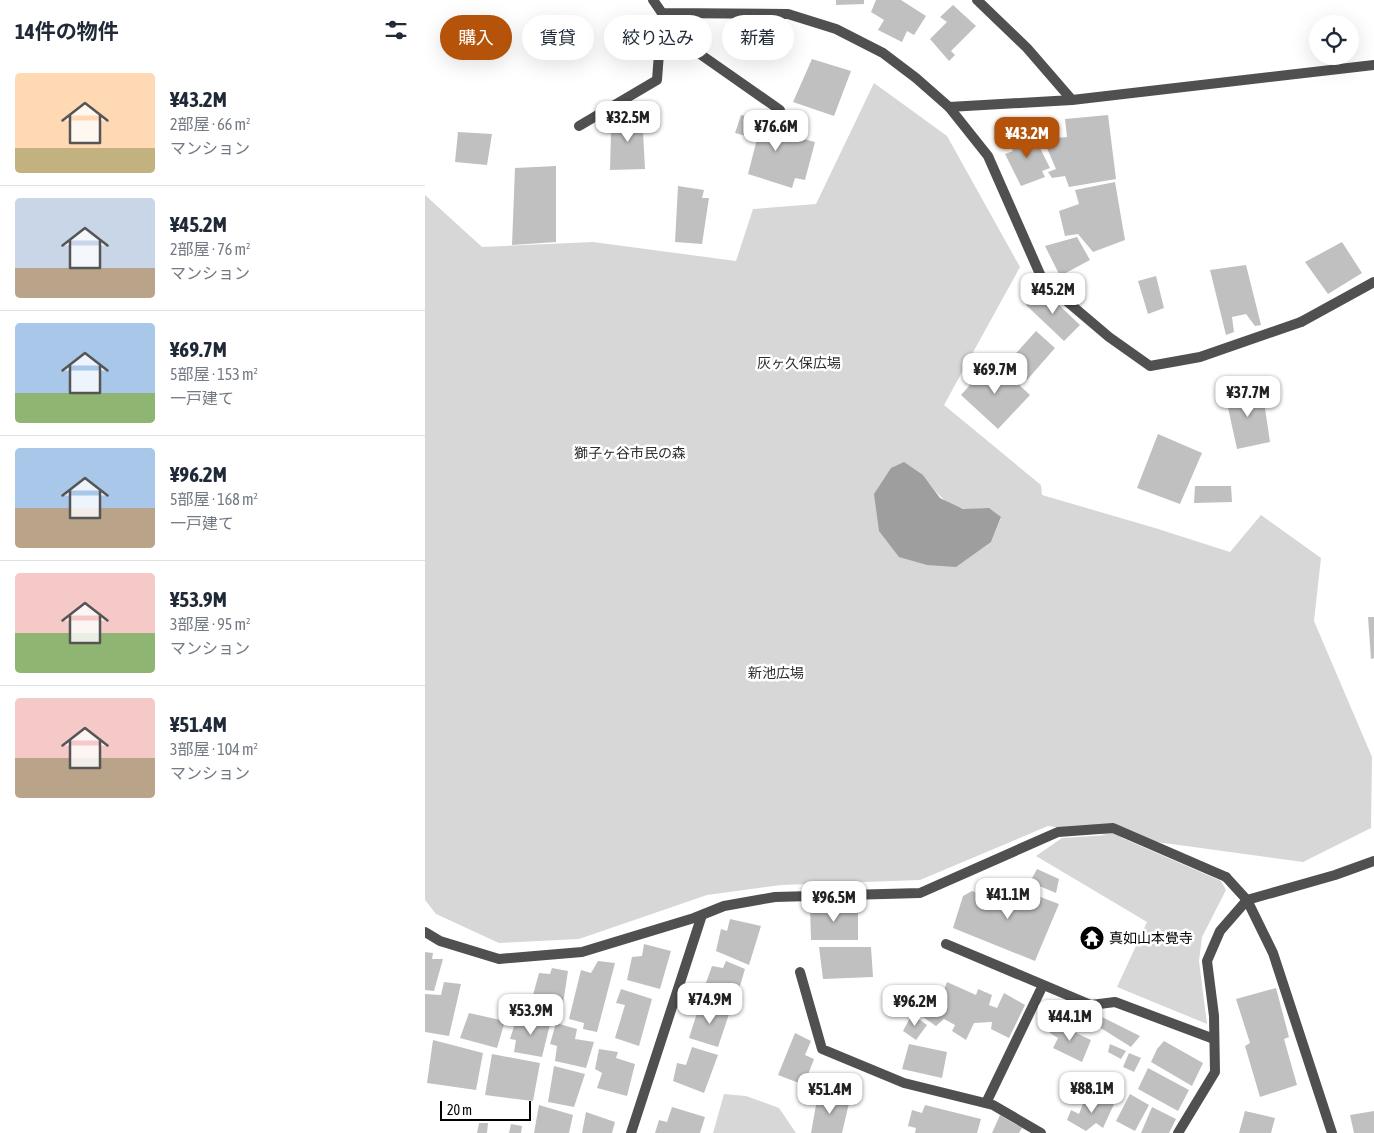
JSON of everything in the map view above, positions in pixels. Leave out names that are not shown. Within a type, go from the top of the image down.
[{"type":"street","points":[[653,0],[660,15]]},
{"type":"street","points":[[977,0],[1027,48],[1072,100]]},
{"type":"street","points":[[712,16],[788,14],[836,29],[883,53],[916,78],[949,108],[988,156],[1043,281],[1109,337],[1150,366],[1200,356],[1301,322],[1374,282]]},
{"type":"street","points":[[579,126],[657,80],[659,60]]},
{"type":"street","points":[[708,60],[780,110]]},
{"type":"street","points":[[949,108],[1072,100],[1374,65]]},
{"type":"street","points":[[425,932],[440,941],[499,959],[582,952],[702,915],[723,906],[775,896],[920,893],[1057,832],[1113,828],[1226,878],[1247,900],[1273,953],[1332,1133]]},
{"type":"street","points":[[1178,1133],[1215,1072],[1214,1016],[1207,961],[1220,931],[1247,900],[1335,875],[1374,861]]},
{"type":"street","points":[[631,1133],[702,915]]},
{"type":"street","points":[[946,944],[1091,1005],[1115,1002],[1214,1039]]},
{"type":"street","points":[[800,972],[822,1050],[904,1083],[993,1105],[1041,1133]]},
{"type":"street","points":[[986,1103],[1043,985]]},
{"type":"green space","name":"獅子ヶ谷市民の森","points":[[874,83],[947,136],[1020,267],[944,405],[1041,485],[1042,495],[1230,552],[1261,515],[1321,558],[1314,621],[1372,757],[1371,828],[1303,862],[1120,837],[1221,881],[1226,890],[1202,937],[1199,961],[1207,1024],[1117,987],[1147,922],[1036,856],[1062,838],[1107,835],[1048,826],[920,880],[781,885],[707,895],[579,939],[499,943],[436,914],[425,900],[425,195],[482,247],[593,242],[736,261],[753,209],[816,204]],"holes":[[[891,469],[923,475],[936,491],[952,505],[965,509],[987,509],[1001,518],[991,542]]]},
{"type":"green space","points":[[724,1094],[746,1096],[779,1108],[796,1133],[713,1133]]},
{"type":"shaded area","points":[[904,462],[923,475],[940,498],[963,509],[989,508],[1001,517],[991,542],[956,567],[927,565],[899,557],[879,531],[874,494],[891,468]]},
{"type":"building","points":[[836,0],[864,0],[864,4],[836,5]]},
{"type":"building","points":[[876,0],[901,0],[926,16],[914,35],[907,31],[902,42],[878,30],[884,20],[871,12]]},
{"type":"building","points":[[953,5],[976,26],[951,51],[955,55],[949,61],[930,39],[947,22],[940,17]]},
{"type":"building","points":[[812,59],[851,71],[834,116],[793,102]]},
{"type":"building","points":[[642,113],[645,169],[610,170],[611,132],[619,114]]},
{"type":"building","points":[[741,115],[770,121],[769,125],[790,130],[789,135],[815,142],[805,180],[795,178],[792,188],[748,174],[757,139],[735,133]]},
{"type":"building","points":[[1108,115],[1116,179],[1069,187],[1065,176],[1052,178],[1048,172],[1056,169],[1043,139],[1067,137],[1065,119]]},
{"type":"building","points":[[458,132],[492,134],[487,165],[455,162]]},
{"type":"building","points":[[1032,132],[1050,168],[1042,171],[1045,177],[1021,186],[1005,154],[1013,151],[1008,142]]},
{"type":"building","points":[[556,166],[556,242],[512,245],[515,168]]},
{"type":"building","points":[[1115,182],[1125,240],[1093,252],[1078,234],[1065,236],[1059,211],[1079,204],[1075,190]]},
{"type":"building","points":[[678,186],[704,190],[702,198],[709,198],[702,244],[675,242]]},
{"type":"building","points":[[1077,237],[1090,260],[1060,276],[1045,246]]},
{"type":"building","points":[[1342,242],[1362,273],[1328,294],[1305,262]]},
{"type":"building","points":[[1246,265],[1261,325],[1255,326],[1246,314],[1232,317],[1234,332],[1226,335],[1210,270]]},
{"type":"building","points":[[1156,276],[1164,308],[1148,314],[1138,281]]},
{"type":"building","points":[[1042,289],[1080,325],[1064,341],[1026,305]]},
{"type":"building","points":[[1036,331],[1055,348],[1027,380],[1008,362]]},
{"type":"building","points":[[992,360],[1030,395],[998,429],[961,395]]},
{"type":"building","points":[[1262,388],[1270,442],[1237,449],[1225,394]]},
{"type":"building","points":[[1158,434],[1202,453],[1180,504],[1137,488]]},
{"type":"building","points":[[1195,486],[1231,486],[1232,502],[1194,503]]},
{"type":"building","points":[[1368,617],[1374,617],[1374,658],[1371,659]]},
{"type":"building","points":[[1037,869],[1059,879],[1056,893],[1030,882]]},
{"type":"building","points":[[1009,885],[1059,904],[1035,961],[953,928],[963,896],[972,891],[999,901]]},
{"type":"building","points":[[810,905],[858,907],[858,940],[811,940]]},
{"type":"building","points":[[730,919],[761,926],[749,965],[716,951],[721,929],[727,931]]},
{"type":"building","points":[[644,944],[671,951],[660,989],[627,980],[632,957],[642,956]]},
{"type":"building","points":[[819,947],[871,947],[873,977],[823,979]]},
{"type":"building","points":[[425,952],[433,953],[432,959],[443,959],[434,991],[425,990]]},
{"type":"building","points":[[598,961],[615,963],[597,1032],[583,1029],[584,1023],[569,1019],[581,970],[591,973]]},
{"type":"building","points":[[726,961],[745,969],[734,1006],[702,994],[712,966],[723,968]]},
{"type":"building","points":[[552,968],[568,971],[561,1017],[536,1013],[540,996],[533,995],[539,973],[550,974]]},
{"type":"building","points":[[444,982],[461,984],[449,1036],[425,1032],[425,994],[441,995]]},
{"type":"building","points":[[947,982],[976,995],[978,989],[992,995],[989,1005],[997,1008],[1004,993],[1025,1005],[1009,1038],[991,1029],[992,1022],[974,1023],[966,1040],[952,1031],[955,1025],[944,1019],[936,1026],[920,1015],[929,999],[940,1000]]},
{"type":"building","points":[[1276,988],[1289,1037],[1284,1039],[1297,1085],[1260,1097],[1245,1046],[1250,1043],[1236,999]]},
{"type":"building","points":[[621,989],[652,999],[639,1046],[615,1038],[625,1005],[616,1003]]},
{"type":"building","points":[[706,1003],[731,1008],[718,1047],[689,1038],[697,1013],[702,1014]]},
{"type":"building","points":[[469,1013],[505,1021],[497,1048],[460,1038]]},
{"type":"building","points":[[912,1014],[927,1025],[916,1040],[903,1031]]},
{"type":"building","points":[[532,1015],[551,1020],[542,1057],[514,1052],[516,1040],[510,1039],[516,1020],[531,1022]]},
{"type":"building","points":[[1100,1016],[1140,1036],[1131,1047],[1096,1025]]},
{"type":"building","points":[[1053,1022],[1091,1040],[1082,1062],[1053,1048],[1058,1038],[1050,1033]]},
{"type":"building","points":[[556,1023],[577,1029],[575,1039],[594,1042],[586,1068],[555,1061],[557,1046],[550,1044]]},
{"type":"building","points":[[795,1033],[811,1041],[805,1055],[814,1059],[804,1085],[778,1075]]},
{"type":"building","points":[[433,1040],[483,1053],[476,1090],[427,1083]]},
{"type":"building","points":[[1164,1041],[1203,1063],[1192,1086],[1151,1062],[1157,1049]]},
{"type":"building","points":[[909,1044],[947,1052],[942,1078],[902,1069]]},
{"type":"building","points":[[1110,1044],[1126,1051],[1121,1059],[1108,1052]]},
{"type":"building","points":[[692,1047],[718,1055],[704,1093],[673,1081],[677,1063],[686,1065]]},
{"type":"building","points":[[599,1049],[618,1052],[616,1058],[635,1064],[627,1096],[597,1088],[602,1073],[595,1069]]},
{"type":"building","points":[[1129,1053],[1141,1058],[1134,1072],[1123,1067]]},
{"type":"building","points":[[492,1054],[540,1063],[533,1101],[485,1095]]},
{"type":"building","points":[[554,1066],[585,1074],[574,1107],[548,1102]]},
{"type":"building","points":[[1148,1068],[1189,1090],[1178,1111],[1138,1089]]},
{"type":"building","points":[[818,1094],[850,1099],[842,1133],[811,1133]]},
{"type":"building","points":[[1130,1094],[1149,1105],[1135,1131],[1116,1121]]},
{"type":"building","points":[[1100,1095],[1115,1102],[1103,1128],[1096,1123],[1086,1131],[1067,1120],[1071,1110],[1079,1114],[1084,1101],[1096,1106]]},
{"type":"building","points":[[539,1105],[573,1115],[569,1133],[534,1133]]},
{"type":"building","points":[[925,1105],[981,1119],[977,1133],[915,1133],[916,1128],[908,1126],[912,1110],[922,1113]]},
{"type":"building","points":[[672,1107],[705,1117],[700,1133],[655,1133],[659,1120],[667,1122]]},
{"type":"building","points":[[1152,1107],[1176,1119],[1169,1133],[1141,1133]]},
{"type":"building","points":[[1245,1111],[1275,1118],[1271,1133],[1239,1133]]},
{"type":"building","points":[[1374,1111],[1374,1133],[1354,1133],[1350,1115]]},
{"type":"building","points":[[586,1112],[615,1122],[612,1133],[582,1133]]},
{"type":"building","points":[[1000,1115],[1022,1128],[1019,1133],[992,1133]]},
{"type":"building","points":[[479,1123],[488,1123],[487,1133],[477,1133]]},
{"type":"building","points":[[511,1124],[522,1126],[521,1133],[509,1133]]},
{"type":"place","name":"真如山本覺寺","points":[[1092,938]]},
{"type":"park label","name":"灰ヶ久保広場","points":[[799,363]]},
{"type":"park label","name":"新池広場","points":[[776,673]]}]
